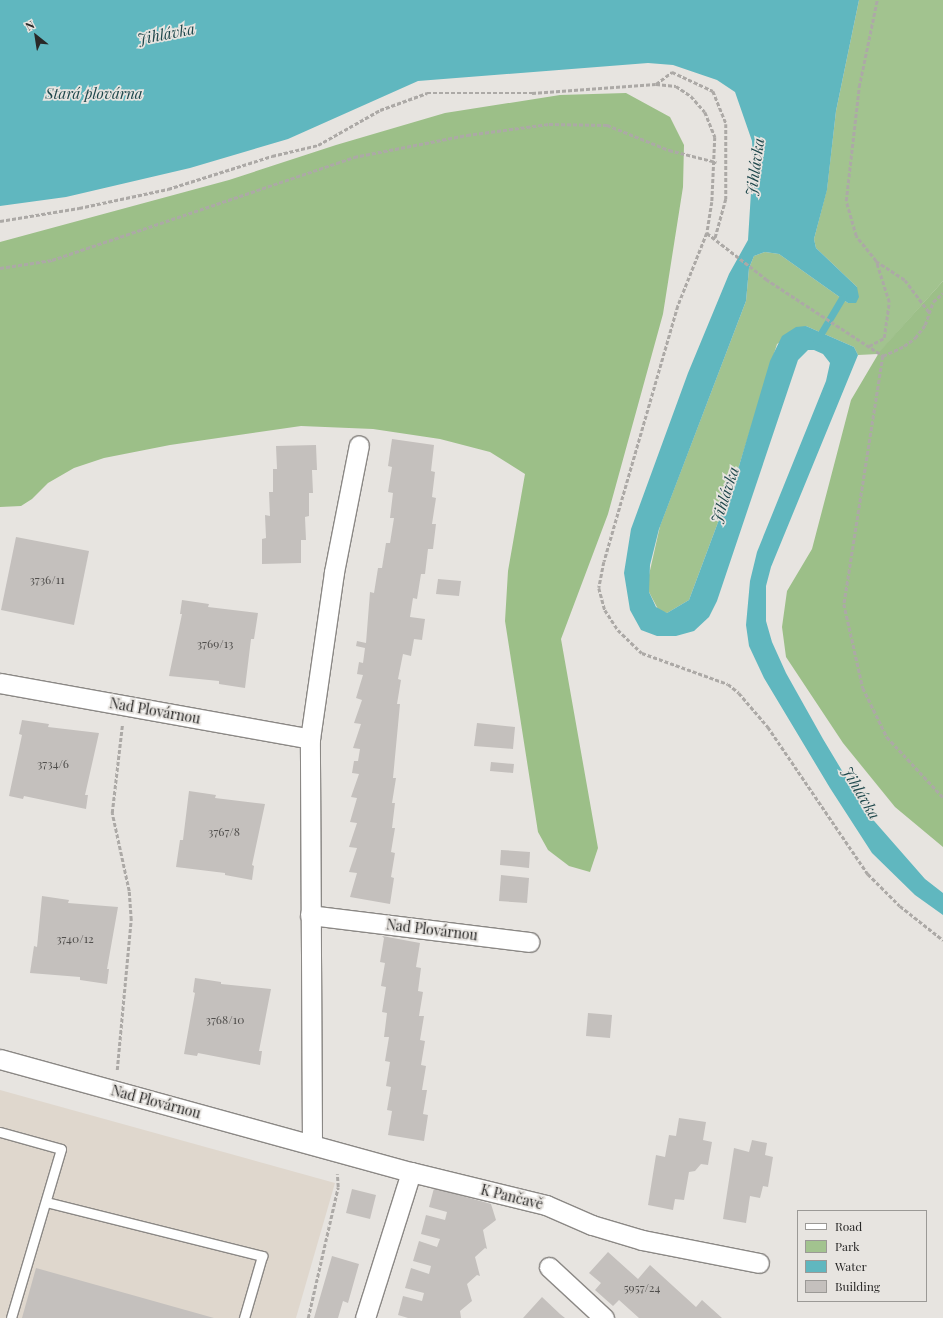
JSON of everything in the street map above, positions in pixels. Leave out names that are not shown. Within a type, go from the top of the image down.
[{"type":"street","points":[[312,1144],[310,739],[334,572],[359,445]]},
{"type":"street","name":"Nad Plovárnou","points":[[0,683],[310,739]]},
{"type":"street","name":"Nad Plovárnou","points":[[310,915],[530,942]]},
{"type":"street","name":"Nad Plovárnou","points":[[0,1059],[411,1172]]},
{"type":"street","points":[[365,1318],[411,1172]]},
{"type":"street","name":"K Pančavě","points":[[411,1172],[546,1206],[592,1225],[642,1240],[759,1263]]},
{"type":"street","points":[[549,1267],[604,1318]]},
{"type":"lane","points":[[0,1132],[61,1149],[11,1318]]},
{"type":"lane","points":[[46,1202],[262,1256],[244,1318]]},
{"type":"path","points":[[878,0],[859,88],[846,201],[856,236],[876,261],[905,280],[929,313]]},
{"type":"path","points":[[656,84],[672,72],[714,91],[718,100],[726,124],[727,162],[726,199],[715,239]]},
{"type":"path","points":[[0,221],[79,208],[168,189],[272,156],[318,145],[380,110],[427,94],[532,93],[656,84],[676,86],[691,96],[705,112],[715,137],[716,162],[707,233],[678,306],[636,446],[599,588],[605,610],[618,630],[642,653],[728,684],[739,693],[768,727],[868,874],[900,906],[943,940]]},
{"type":"path","points":[[0,268],[52,260],[354,157],[467,135],[549,124],[607,125],[669,150],[716,162]]},
{"type":"path","points":[[707,233],[822,317],[883,356]]},
{"type":"path","points":[[869,346],[884,338],[889,302],[876,261]]},
{"type":"path","points":[[883,356],[904,346],[915,338],[925,325],[933,302],[943,293]]},
{"type":"path","points":[[883,356],[844,604],[862,688],[887,737],[943,797]]},
{"type":"path","points":[[115,1090],[131,920],[129,891],[112,813],[124,706]]},
{"type":"path","points":[[308,1318],[338,1187],[333,1150]]},
{"type":"shaded area","points":[[0,1090],[335,1183],[296,1318],[0,1318]]},
{"type":"green space","points":[[859,0],[943,0],[943,281],[878,354],[858,355],[854,347],[806,326],[777,344],[739,466],[689,600],[667,613],[659,611],[649,592],[649,575],[660,526],[746,301],[749,268],[754,256],[765,252],[779,254],[848,303],[857,287],[816,248],[814,239],[827,189],[836,111]]},
{"type":"green space","points":[[626,93],[670,117],[684,145],[683,187],[663,314],[608,514],[561,639],[598,848],[590,872],[569,866],[548,850],[538,832],[505,621],[508,571],[525,474],[490,452],[440,439],[373,429],[301,426],[170,445],[104,458],[74,468],[48,483],[32,499],[21,506],[0,507],[0,242],[229,180],[336,145],[445,113],[560,95]]},
{"type":"green space","points":[[943,281],[943,847],[895,807],[843,743],[786,657],[782,627],[787,591],[812,549],[851,400],[880,351]]},
{"type":"water","name":"Stará plovárna","points":[[0,0],[859,0],[836,111],[827,190],[814,239],[816,248],[857,287],[859,297],[856,303],[848,303],[779,254],[765,252],[754,256],[749,268],[746,301],[659,529],[650,565],[649,592],[656,607],[667,613],[689,600],[739,466],[770,361],[782,336],[796,327],[806,326],[854,347],[858,355],[771,567],[766,586],[766,621],[772,642],[786,673],[868,814],[925,879],[943,893],[943,915],[915,895],[872,853],[830,788],[764,678],[749,646],[746,625],[750,581],[757,552],[826,381],[830,363],[823,354],[814,350],[808,350],[798,360],[717,601],[709,617],[694,631],[676,636],[657,636],[641,630],[630,610],[624,573],[631,529],[688,373],[729,274],[748,240],[753,160],[752,141],[735,92],[717,80],[673,65],[648,63],[418,81],[288,139],[190,168],[66,197],[0,206]]},
{"type":"building","points":[[392,439],[434,445],[431,471],[435,472],[432,497],[436,498],[432,524],[436,524],[433,549],[428,549],[425,574],[421,574],[417,599],[413,598],[410,617],[425,619],[422,640],[414,639],[411,656],[403,654],[398,679],[401,680],[397,704],[400,704],[393,778],[396,778],[392,803],[395,803],[392,828],[395,828],[391,852],[395,853],[391,877],[394,878],[390,904],[350,897],[357,873],[349,872],[357,848],[349,847],[357,823],[350,822],[357,798],[351,797],[359,774],[352,773],[354,761],[358,761],[360,749],[353,748],[361,724],[354,723],[362,700],[356,698],[363,675],[357,674],[359,662],[363,663],[365,648],[356,646],[357,641],[366,643],[370,592],[374,593],[378,568],[382,568],[386,543],[390,543],[394,518],[390,518],[393,493],[388,492],[392,467],[388,466]]},
{"type":"building","points":[[316,445],[317,470],[312,470],[313,493],[309,493],[309,516],[305,517],[306,540],[301,540],[301,563],[262,564],[262,539],[266,538],[265,515],[270,516],[269,492],[273,492],[273,469],[277,469],[276,446]]},
{"type":"building","points":[[16,537],[89,551],[74,625],[1,610]]},
{"type":"building","points":[[438,579],[461,581],[459,596],[436,594]]},
{"type":"building","points":[[182,600],[209,604],[208,607],[258,613],[254,639],[251,639],[245,688],[219,684],[219,681],[169,676],[182,614],[180,614]]},
{"type":"building","points":[[22,720],[49,724],[48,727],[99,733],[85,795],[88,795],[86,809],[24,796],[23,799],[9,796],[22,735],[19,734]]},
{"type":"building","points":[[477,723],[515,727],[513,749],[474,746]]},
{"type":"building","points":[[491,762],[514,764],[513,773],[490,771]]},
{"type":"building","points":[[189,791],[216,795],[215,798],[265,804],[252,865],[254,866],[252,880],[225,875],[225,873],[176,867],[180,840],[183,840]]},
{"type":"building","points":[[501,850],[530,852],[529,868],[500,865]]},
{"type":"building","points":[[501,875],[529,878],[527,903],[499,901]]},
{"type":"building","points":[[42,896],[69,900],[68,903],[118,907],[107,969],[109,969],[107,984],[80,980],[80,977],[30,973],[34,946],[37,947]]},
{"type":"building","points":[[382,936],[420,943],[416,967],[421,968],[418,991],[423,992],[419,1016],[424,1016],[420,1040],[425,1041],[421,1065],[426,1066],[422,1090],[427,1090],[423,1114],[428,1115],[424,1141],[388,1135],[392,1111],[387,1110],[391,1087],[386,1086],[390,1062],[385,1061],[389,1037],[384,1037],[387,1013],[382,1012],[386,987],[381,986],[385,963],[380,962],[384,938]]},
{"type":"building","points":[[195,978],[221,982],[221,984],[271,989],[259,1051],[262,1051],[260,1065],[198,1053],[197,1056],[184,1054],[195,993],[193,992]]},
{"type":"building","points":[[588,1013],[612,1015],[610,1038],[586,1036]]},
{"type":"building","points":[[679,1118],[706,1122],[703,1140],[712,1142],[708,1165],[701,1164],[695,1171],[689,1172],[684,1200],[675,1199],[673,1210],[648,1205],[656,1155],[665,1157],[669,1135],[676,1136]]},
{"type":"building","points":[[752,1140],[767,1143],[765,1155],[773,1157],[768,1187],[763,1186],[760,1198],[750,1196],[746,1223],[723,1219],[734,1148],[749,1152]]},
{"type":"building","points":[[434,1188],[491,1204],[496,1220],[483,1230],[487,1249],[485,1248],[475,1257],[480,1276],[477,1275],[467,1284],[472,1301],[460,1311],[461,1318],[408,1318],[398,1315],[403,1296],[422,1301],[424,1293],[405,1288],[411,1268],[429,1274],[431,1266],[413,1261],[419,1241],[437,1247],[440,1239],[421,1234],[426,1215],[445,1220],[447,1212],[429,1207]]},
{"type":"building","points":[[352,1189],[376,1195],[370,1219],[346,1213]]},
{"type":"building","points":[[608,1252],[638,1279],[650,1265],[696,1307],[702,1300],[722,1318],[639,1318],[619,1300],[613,1306],[595,1290],[601,1283],[589,1273]]},
{"type":"building","points":[[332,1256],[359,1264],[348,1303],[343,1301],[338,1318],[314,1318]]},
{"type":"building","points":[[36,1268],[214,1318],[22,1318]]},
{"type":"building","points":[[542,1297],[560,1314],[565,1318],[523,1318]]},
{"type":"waterway","points":[[817,340],[842,298]]},
{"type":"water label","name":"Jihlávka","points":[[166,34]]},
{"type":"water label","name":"Jihlávka","points":[[755,167]]},
{"type":"water label","name":"Jihlávka","points":[[725,495]]},
{"type":"water label","name":"Jihlávka","points":[[861,793]]}]
